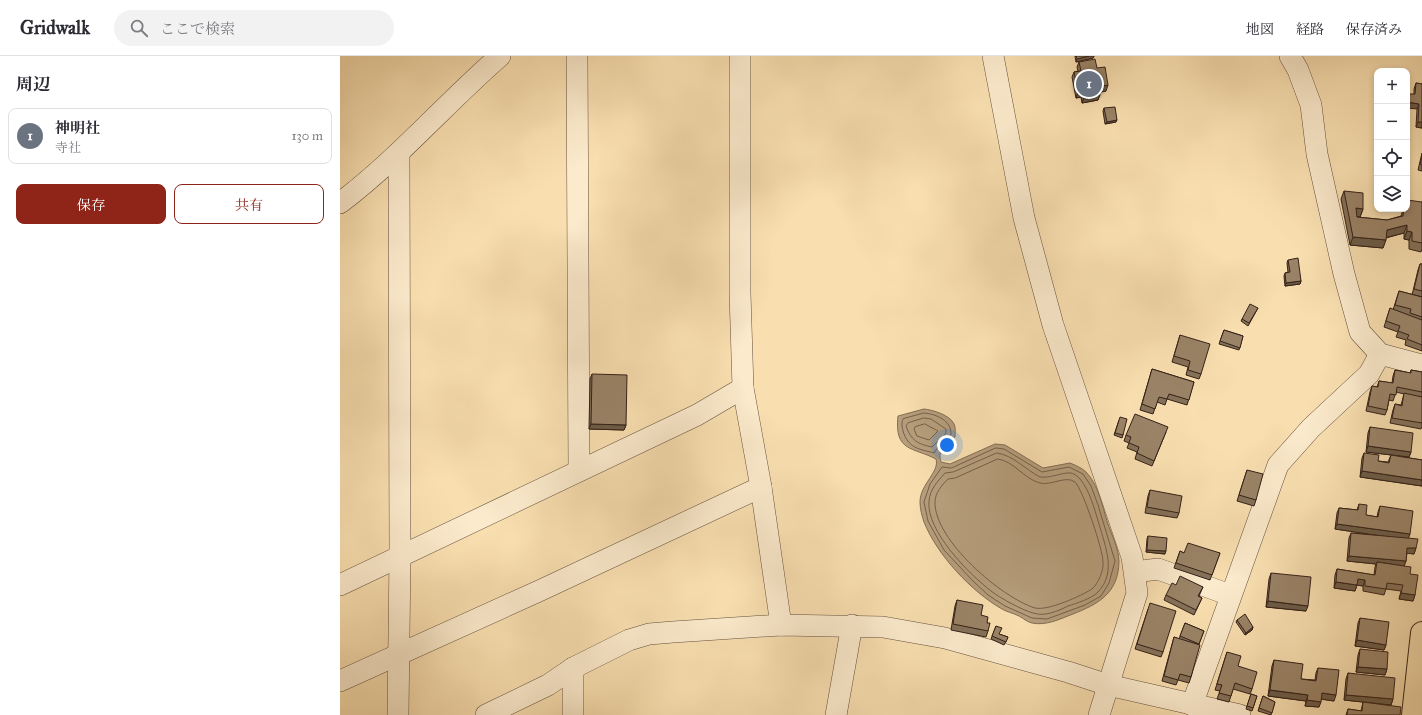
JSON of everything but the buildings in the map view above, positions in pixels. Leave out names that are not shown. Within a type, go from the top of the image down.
[{"type":"main road","points":[[1417,702],[1422,633]]},
{"type":"street","points":[[340,203],[399,153],[473,79],[500,56]]},
{"type":"street","points":[[577,56],[579,470]]},
{"type":"street","points":[[740,56],[740,293],[743,388],[761,487],[781,625]]},
{"type":"street","points":[[993,56],[1024,218],[1053,325],[1107,483],[1135,572],[1137,592],[1099,715]]},
{"type":"street","points":[[1290,56],[1298,70],[1310,105],[1316,154],[1355,318],[1360,332],[1380,354],[1422,365]]},
{"type":"street","points":[[398,715],[397,655],[400,556],[399,153]]},
{"type":"street","points":[[1192,705],[1278,465],[1311,428],[1369,374],[1380,354]]},
{"type":"street","points":[[340,585],[697,415],[743,388]]},
{"type":"street","points":[[340,681],[761,487]]},
{"type":"street","points":[[1135,572],[1158,569],[1230,596]]},
{"type":"street","points":[[486,715],[548,684],[573,668],[629,640],[649,634],[781,625],[852,625],[884,627],[945,638],[1068,672],[1108,686],[1240,715]]},
{"type":"street","points":[[836,715],[852,625]]},
{"type":"street","points":[[573,668],[573,715]]},
{"type":"water","points":[[924,409],[936,412],[949,418],[955,426],[955,437],[941,451],[941,462],[950,464],[995,444],[1005,445],[1043,468],[1070,463],[1086,472],[1094,482],[1119,557],[1118,573],[1115,582],[1111,590],[1105,596],[1091,606],[1058,620],[1037,624],[1028,622],[991,602],[957,572],[946,560],[930,535],[924,522],[921,510],[921,496],[933,474],[936,459],[913,450],[902,442],[899,436],[898,416]]},
{"type":"place","name":"神明社","points":[[1089,84]]}]
